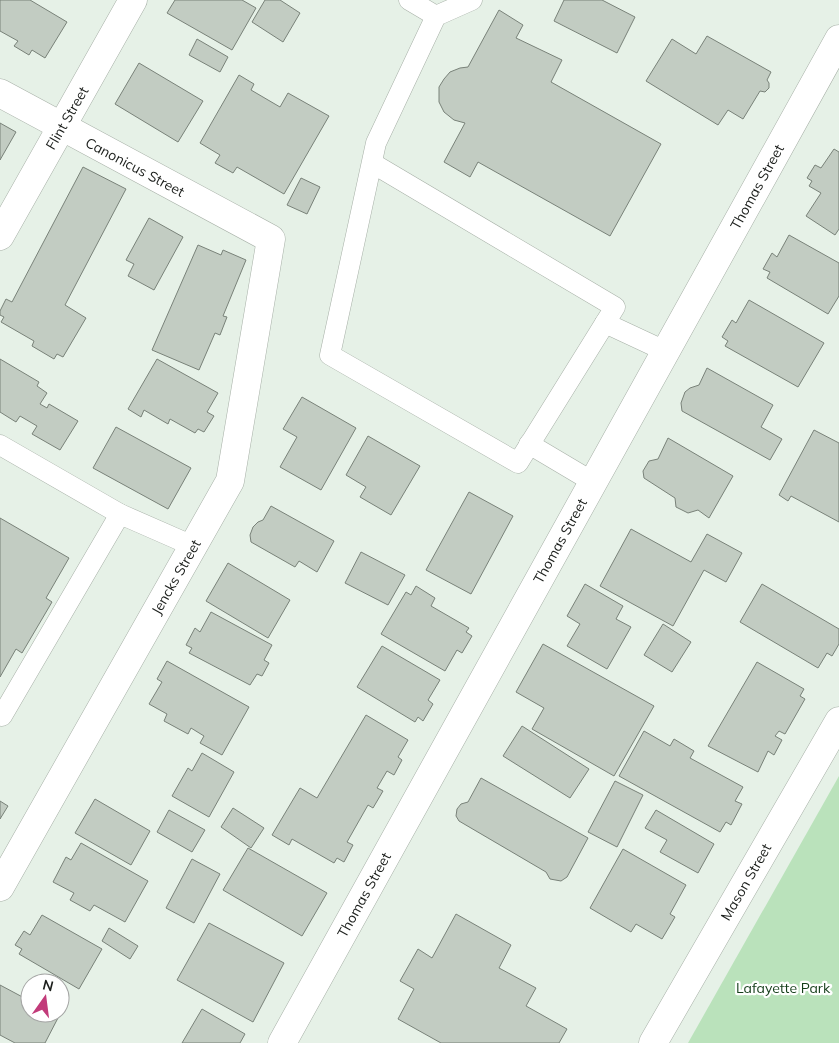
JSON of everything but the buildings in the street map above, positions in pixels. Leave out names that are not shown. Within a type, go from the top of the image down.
[{"type":"street","name":"Flint Street","points":[[0,236],[134,0]]},
{"type":"street","name":"Thomas Street","points":[[282,1043],[839,40]]},
{"type":"street","name":"Canonicus Street","points":[[0,93],[271,239]]},
{"type":"street","name":"Jencks Street","points":[[0,887],[230,481],[271,239]]},
{"type":"street","name":"Mason Street","points":[[653,1043],[839,720]]},
{"type":"lane","points":[[409,0],[436,16]]},
{"type":"lane","points":[[372,163],[616,307],[518,462],[330,354],[376,143],[436,16],[472,0]]},
{"type":"lane","points":[[605,323],[665,351]]},
{"type":"lane","points":[[529,444],[593,482]]},
{"type":"lane","points":[[0,445],[120,514],[193,546]]},
{"type":"lane","points":[[0,715],[2,716],[120,514]]},
{"type":"green space","name":"Lafayette Park","points":[[839,776],[839,1043],[688,1043]]}]
